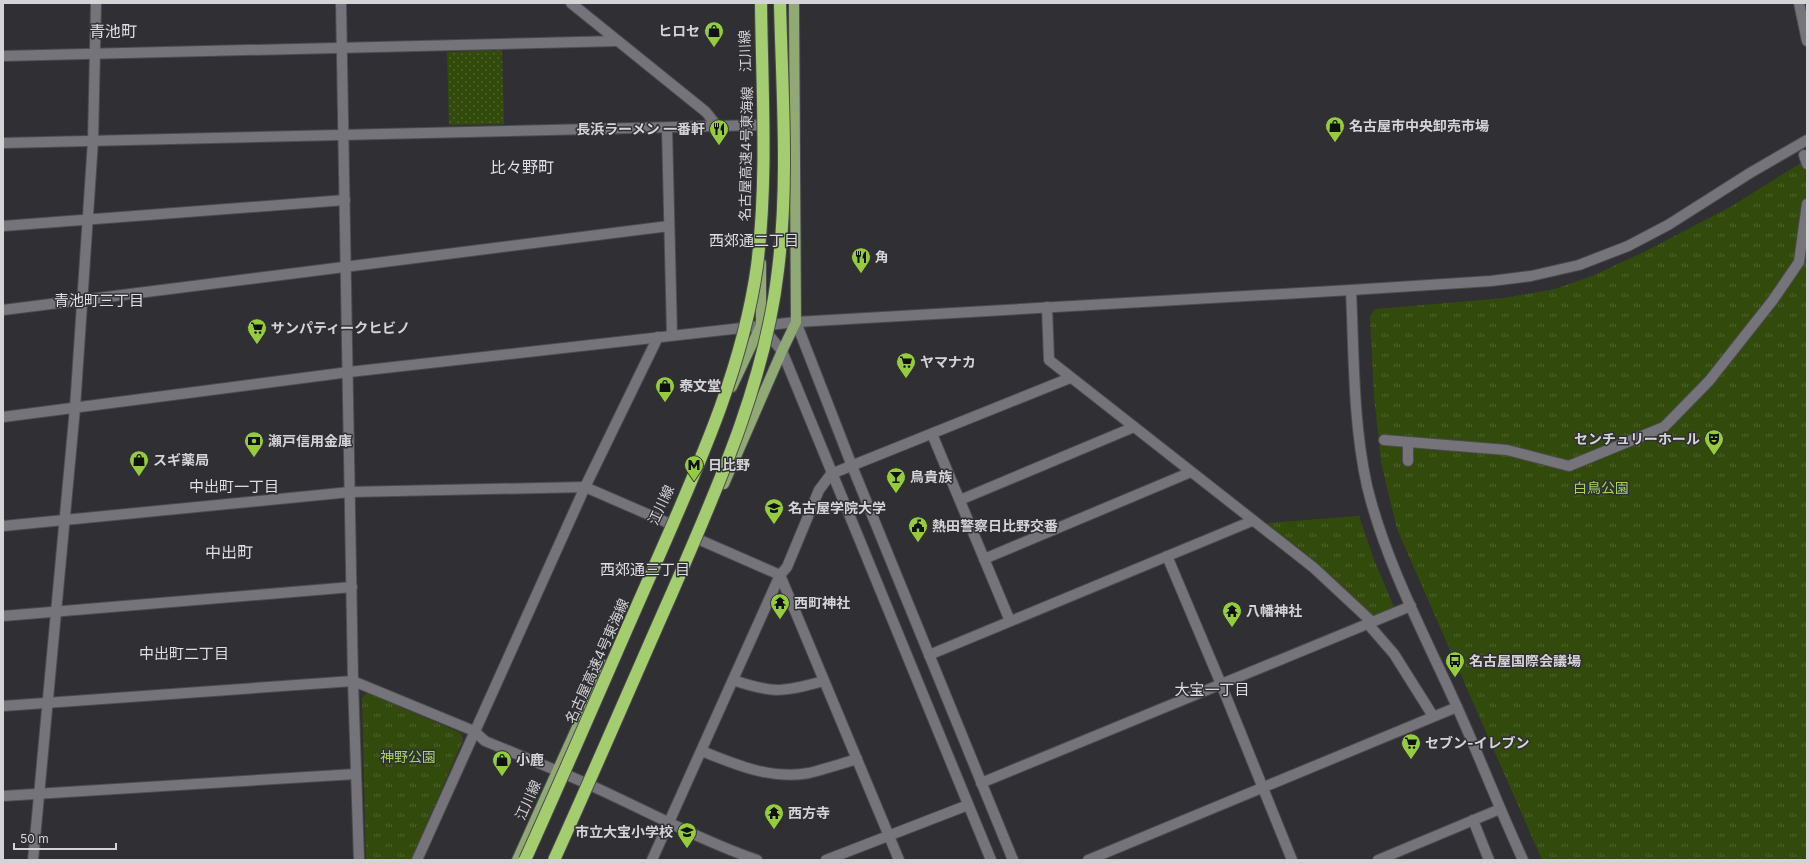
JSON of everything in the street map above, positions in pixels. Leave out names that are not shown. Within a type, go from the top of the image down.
[{"type":"highway","name":"名古屋高速4号東海線","points":[[524,860],[699,464],[727,388],[738,353],[748,312],[756,267],[762,212],[764,168],[761,3]]},
{"type":"highway","points":[[554,860],[690,550],[735,440],[751,396],[761,358],[778,270],[783,213],[784,169],[780,3]]},
{"type":"main road","name":"江川線","points":[[517,860],[668,522],[761,325],[762,125],[757,3]]},
{"type":"main road","points":[[557,860],[796,322],[794,3]]},
{"type":"street","points":[[33,860],[75,408],[83,300],[93,141],[96,3]]},
{"type":"street","points":[[341,3],[353,681],[359,860]]},
{"type":"street","points":[[571,3],[706,112],[717,126]]},
{"type":"street","points":[[1799,3],[1807,41]]},
{"type":"street","points":[[3,56],[618,41]]},
{"type":"street","points":[[3,143],[762,125]]},
{"type":"street","points":[[667,128],[672,335]]},
{"type":"street","points":[[3,417],[348,372],[761,325],[1351,290],[1491,281],[1532,276],[1579,265],[1628,246],[1668,225],[1750,173],[1807,140]]},
{"type":"street","points":[[3,226],[345,200]]},
{"type":"street","points":[[1384,440],[1507,450],[1569,466],[1664,427],[1709,381],[1773,300],[1799,262],[1807,204]]},
{"type":"street","points":[[3,310],[669,226]]},
{"type":"street","points":[[1351,290],[1356,400],[1367,484],[1374,513],[1389,556],[1410,606],[1457,707],[1522,860]]},
{"type":"street","points":[[1047,307],[1049,360],[1252,521],[1314,568],[1370,623],[1394,654],[1433,716]]},
{"type":"street","points":[[796,322],[852,466],[1013,860]]},
{"type":"street","points":[[761,325],[782,351],[831,474],[991,860]]},
{"type":"street","points":[[417,860],[585,487],[658,337]]},
{"type":"street","points":[[652,860],[780,575],[787,567],[819,490],[831,474],[1070,378]]},
{"type":"street","points":[[960,500],[1134,427]]},
{"type":"street","points":[[932,434],[1010,621]]},
{"type":"street","points":[[1408,442],[1408,461]]},
{"type":"street","points":[[984,559],[1191,472]]},
{"type":"street","points":[[3,526],[350,492],[585,487],[668,522]]},
{"type":"street","points":[[929,655],[1252,521]]},
{"type":"street","points":[[700,540],[780,575],[899,860]]},
{"type":"street","points":[[1167,556],[1221,684],[1292,860]]},
{"type":"street","points":[[3,616],[352,587]]},
{"type":"street","points":[[981,783],[1410,606]]},
{"type":"street","points":[[733,680],[757,688],[780,691],[792,690],[824,681]]},
{"type":"street","points":[[3,706],[353,681],[474,731],[485,741],[591,786],[668,823],[757,860]]},
{"type":"street","points":[[1088,860],[1457,707]]},
{"type":"street","points":[[702,751],[745,768],[780,774],[808,773],[857,759]]},
{"type":"street","points":[[3,796],[356,774]]},
{"type":"street","points":[[826,860],[968,806]]},
{"type":"street","points":[[1378,860],[1500,809]]},
{"type":"street","points":[[1473,820],[1489,860]]},
{"type":"green space","points":[[502,50],[504,124],[449,125],[447,52]]},
{"type":"green space","name":"白鳥公園","points":[[1807,159],[1807,860],[1542,860],[1397,529],[1381,462],[1374,396],[1370,316],[1375,309],[1504,298],[1555,289],[1592,276],[1644,252],[1732,206]]},
{"type":"green space","points":[[1359,516],[1375,562],[1394,607],[1372,616],[1316,562],[1266,523]]},
{"type":"green space","name":"神野公園","points":[[367,693],[461,733],[463,740],[411,860],[366,860],[362,697]]},
{"type":"place","name":"ヒロセ","points":[[714,48]]},
{"type":"place","name":"名古屋市中央卸売市場","points":[[1335,143]]},
{"type":"place","name":"長浜ラーメン 一番軒","points":[[719,146]]},
{"type":"place","name":"角","points":[[861,274]]},
{"type":"place","name":"サンパティークヒビノ","points":[[257,345]]},
{"type":"place","name":"ヤマナカ","points":[[906,379]]},
{"type":"place","name":"泰文堂","points":[[665,403]]},
{"type":"place","name":"センチュリーホール","points":[[1714,456]]},
{"type":"place","name":"瀬戸信用金庫","points":[[254,458]]},
{"type":"place","name":"スギ薬局","points":[[139,477]]},
{"type":"place","name":"日比野","points":[[694,482]]},
{"type":"place","name":"鳥貴族","points":[[896,494]]},
{"type":"place","name":"名古屋学院大学","points":[[774,525]]},
{"type":"place","name":"熱田警察日比野交番","points":[[918,543]]},
{"type":"place","name":"西町神社","points":[[780,620]]},
{"type":"place","name":"八幡神社","points":[[1232,628]]},
{"type":"place","name":"名古屋国際会議場","points":[[1455,678]]},
{"type":"place","name":"セブン-イレブン","points":[[1411,760]]},
{"type":"place","name":"小鹿","points":[[502,777]]},
{"type":"place","name":"西方寺","points":[[774,830]]},
{"type":"place","name":"市立大宝小学校","points":[[687,849]]},
{"type":"district","name":"青池町","points":[[113,31]]},
{"type":"district","name":"比々野町","points":[[522,167]]},
{"type":"district","name":"西郊通二丁目","points":[[754,241]]},
{"type":"district","name":"青池町三丁目","points":[[99,301]]},
{"type":"district","name":"中出町一丁目","points":[[234,487]]},
{"type":"district","name":"中出町","points":[[229,552]]},
{"type":"district","name":"西郊通三丁目","points":[[645,570]]},
{"type":"district","name":"中出町二丁目","points":[[184,654]]},
{"type":"district","name":"大宝一丁目","points":[[1212,690]]}]
